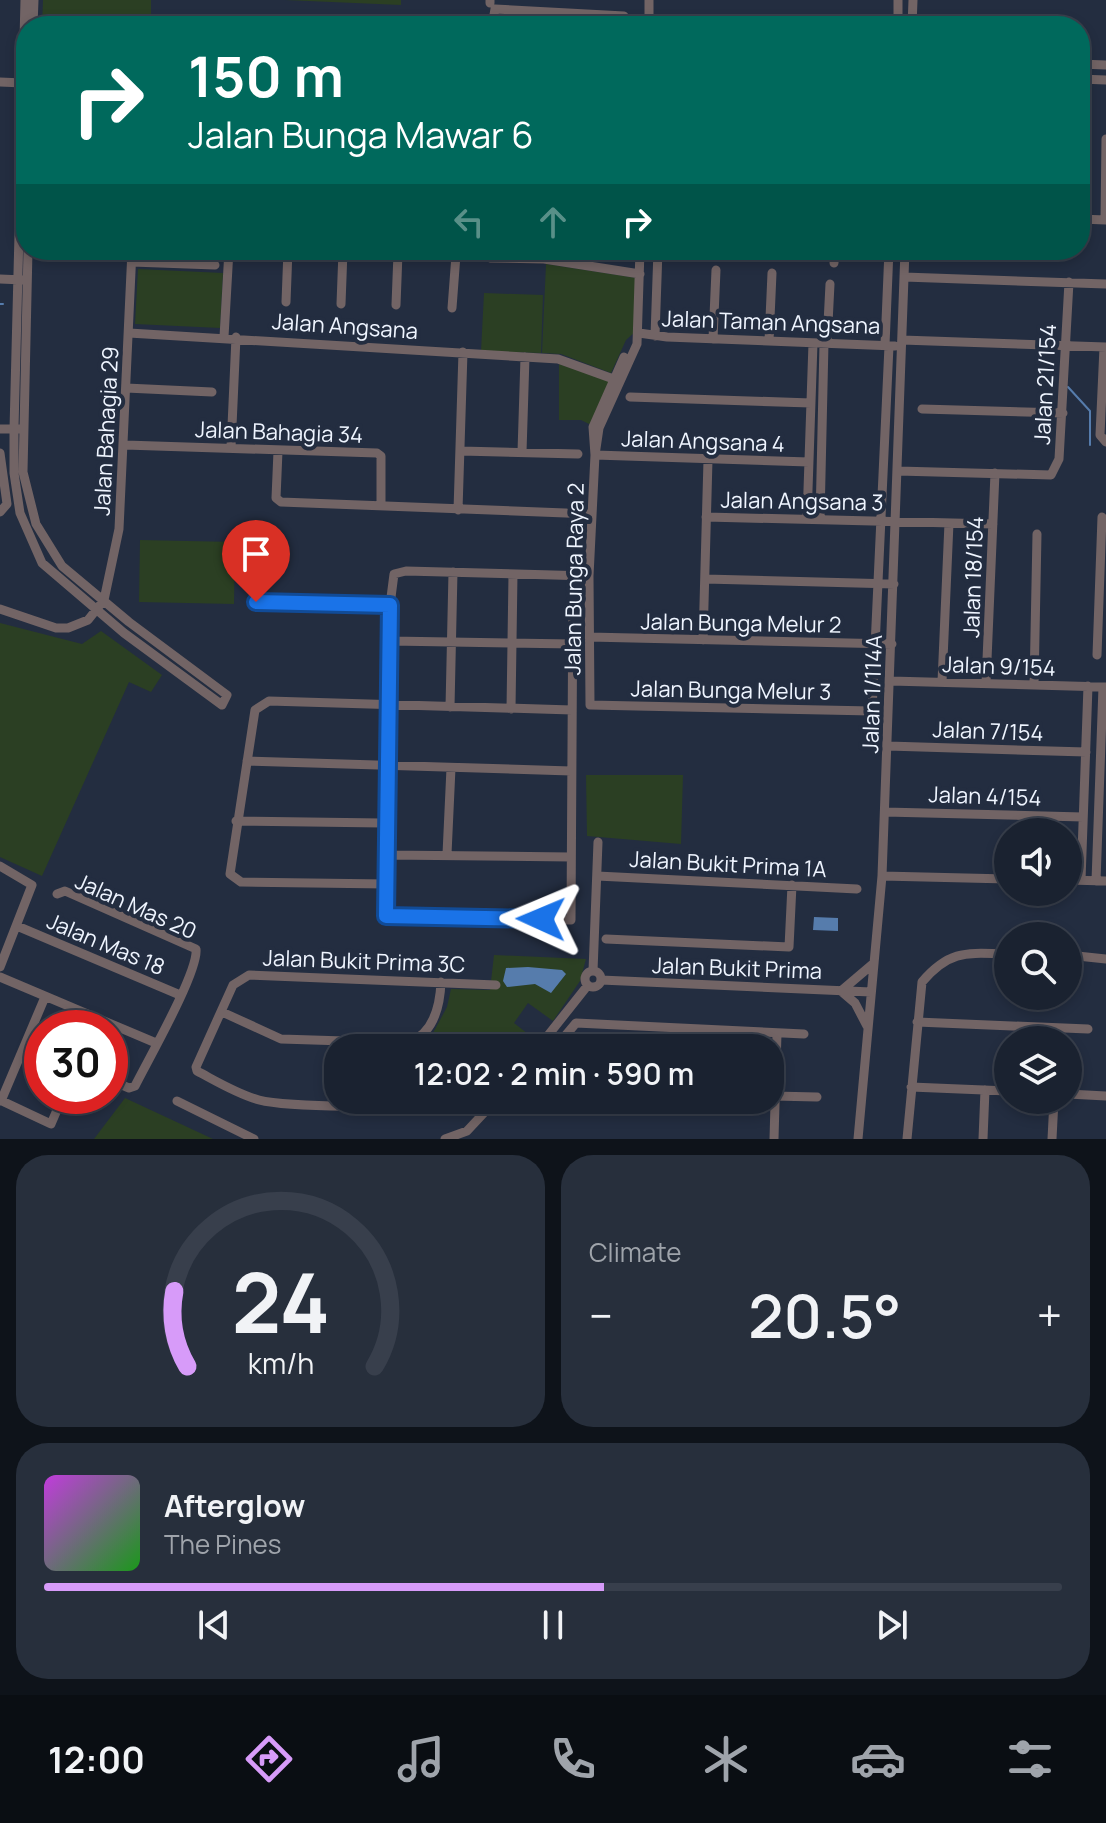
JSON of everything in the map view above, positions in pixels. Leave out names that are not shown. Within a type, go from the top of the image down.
[{"type":"street","points":[[491,4],[542,12],[624,16]]},
{"type":"street","points":[[1105,220],[1106,139]]},
{"type":"street","points":[[22,260],[22,280],[18,429],[14,447],[18,502],[33,548],[55,576],[222,705],[227,695],[62,566],[36,524],[23,472],[18,429],[14,407],[22,280],[26,260]]},
{"type":"street","points":[[224,337],[228,260]]},
{"type":"street","points":[[286,302],[288,260]]},
{"type":"street","points":[[341,304],[343,260]]},
{"type":"street","points":[[396,305],[398,260]]},
{"type":"street","points":[[452,308],[456,260]]},
{"type":"street","points":[[550,260],[640,274]]},
{"type":"street","points":[[639,333],[640,260]]},
{"type":"street","points":[[655,336],[658,260]]},
{"type":"street","name":"Jalan Bunga Melur 3","points":[[590,705],[872,711],[877,583],[883,521],[889,260]]},
{"type":"street","name":"Jalan 1/114A","points":[[858,1139],[882,876],[905,260]]},
{"type":"street","points":[[132,262],[215,265]]},
{"type":"street","name":"Jalan Bahagia 29","points":[[97,609],[104,600],[119,529],[132,262]]},
{"type":"street","points":[[713,339],[716,270]]},
{"type":"street","points":[[769,341],[772,273]]},
{"type":"street","points":[[904,277],[1106,284]]},
{"type":"street","points":[[0,279],[22,280]]},
{"type":"street","name":"Jalan 21/154","points":[[898,471],[1051,475],[1059,459],[1069,282]]},
{"type":"street","points":[[807,519],[811,403],[830,284]]},
{"type":"street","name":"Jalan Angsana","points":[[129,333],[236,337],[558,359],[616,380]]},
{"type":"street","name":"Jalan Taman Angsana","points":[[639,333],[887,346],[902,343],[1105,347]]},
{"type":"street","name":"Jalan Bunga Raya 2","points":[[590,705],[593,427],[639,333]]},
{"type":"street","points":[[231,448],[236,337]]},
{"type":"street","points":[[820,519],[822,343]]},
{"type":"street","points":[[1105,347],[1100,435],[1106,442]]},
{"type":"street","points":[[458,510],[463,352]]},
{"type":"street","points":[[522,452],[525,357]]},
{"type":"street","points":[[126,388],[212,392]]},
{"type":"street","points":[[630,397],[811,403]]},
{"type":"street","points":[[0,428],[14,407]]},
{"type":"street","points":[[922,409],[1063,413]]},
{"type":"street","points":[[0,428],[18,429]]},
{"type":"street","points":[[0,428],[14,447]]},
{"type":"street","name":"Jalan Bahagia 34","points":[[125,445],[380,454],[381,506]]},
{"type":"street","points":[[278,451],[277,500],[591,514]]},
{"type":"street","points":[[461,451],[578,454]]},
{"type":"street","points":[[0,453],[7,504],[0,512]]},
{"type":"street","name":"Jalan Angsana 4","points":[[595,455],[809,462]]},
{"type":"street","points":[[703,640],[708,460]]},
{"type":"street","name":"Jalan 18/154","points":[[986,683],[995,473]]},
{"type":"street","name":"Jalan Angsana 3","points":[[706,517],[993,524]]},
{"type":"street","points":[[1097,655],[1103,576],[1102,517]]},
{"type":"street","points":[[942,682],[949,523]]},
{"type":"street","points":[[1034,685],[1037,534]]},
{"type":"street","points":[[573,576],[571,920],[386,916],[390,605],[394,574],[406,571],[589,576]]},
{"type":"street","points":[[450,707],[453,572]]},
{"type":"street","points":[[511,709],[513,574]]},
{"type":"street","points":[[705,579],[894,584]]},
{"type":"street","points":[[256,602],[390,605]]},
{"type":"street","points":[[0,609],[56,628],[80,625],[97,609]]},
{"type":"street","name":"Jalan Bunga Melur 2","points":[[589,637],[892,644]]},
{"type":"street","points":[[391,641],[574,644]]},
{"type":"street","name":"Jalan 9/154","points":[[891,681],[1105,687]]},
{"type":"street","points":[[1082,848],[1088,686]]},
{"type":"street","points":[[1101,881],[1105,687]]},
{"type":"street","points":[[387,884],[237,881],[228,870],[255,710],[269,701],[572,710]]},
{"type":"street","name":"Jalan 7/154","points":[[888,746],[1086,752]]},
{"type":"street","points":[[247,761],[571,771]]},
{"type":"street","points":[[447,854],[451,768]]},
{"type":"street","name":"Jalan 4/154","points":[[885,812],[1083,817]]},
{"type":"street","points":[[236,821],[382,823]]},
{"type":"street","points":[[593,971],[598,842]]},
{"type":"street","points":[[387,855],[571,857]]},
{"type":"street","points":[[0,866],[27,879],[32,891],[0,967]]},
{"type":"street","name":"Jalan Bukit Prima 1A","points":[[597,876],[857,889]]},
{"type":"street","points":[[882,876],[994,879]]},
{"type":"street","points":[[606,939],[789,947],[792,885]]},
{"type":"street","name":"Jalan Mas 20","points":[[57,894],[65,891],[196,949],[197,957],[180,995]]},
{"type":"street","name":"Jalan Mas 18","points":[[17,926],[180,995]]},
{"type":"street","points":[[907,1139],[922,982],[934,968],[958,954],[994,954]]},
{"type":"street","points":[[868,1027],[855,1003],[841,991],[874,963]]},
{"type":"street","points":[[588,985],[596,986],[601,980],[598,973],[593,971]]},
{"type":"street","points":[[549,1034],[588,985],[586,975],[593,971]]},
{"type":"street","name":"Jalan Bukit Prima 3C","points":[[324,1103],[259,1100],[197,1071],[234,982],[249,975],[496,985]]},
{"type":"street","points":[[0,977],[77,1010]]},
{"type":"street","name":"Jalan Bukit Prima","points":[[601,980],[871,992]]},
{"type":"street","points":[[425,1034],[439,1005],[441,982]]},
{"type":"street","points":[[128,1088],[135,1086],[180,995]]},
{"type":"street","points":[[24,1111],[0,1100],[45,997]]},
{"type":"street","points":[[222,1012],[281,1039],[324,1040]]},
{"type":"street","points":[[917,1022],[1088,1029]]},
{"type":"street","points":[[567,1034],[576,1023],[804,1034]]},
{"type":"street","points":[[128,1031],[156,1043]]},
{"type":"street","points":[[911,1087],[994,1090]]},
{"type":"street","points":[[983,1139],[985,1090]]},
{"type":"street","points":[[1082,1095],[1106,1096]]},
{"type":"street","points":[[784,1096],[817,1097]]},
{"type":"street","points":[[177,1101],[254,1139]]},
{"type":"street","points":[[30,1114],[51,1124],[55,1114]]},
{"type":"street","points":[[445,1139],[467,1131],[483,1114]]},
{"type":"street","points":[[773,1114],[774,1139]]},
{"type":"street","points":[[1052,1139],[1053,1114]]},
{"type":"green space","points":[[43,0],[151,0],[151,16],[42,16]]},
{"type":"green space","points":[[285,0],[401,0],[401,5]]},
{"type":"green space","points":[[546,264],[637,278],[636,331],[626,340],[611,373],[561,354],[542,353]]},
{"type":"green space","points":[[138,269],[223,273],[220,328],[135,324]]},
{"type":"green space","points":[[484,293],[543,295],[541,353],[481,351]]},
{"type":"green space","points":[[559,364],[609,381],[591,425],[581,420],[559,420]]},
{"type":"green space","points":[[140,540],[235,542],[234,604],[139,602]]},
{"type":"green space","points":[[0,623],[82,644],[101,631],[162,675],[151,692],[129,682],[42,876],[0,857]]},
{"type":"green space","points":[[586,775],[683,775],[681,844],[587,836]]},
{"type":"green space","points":[[494,955],[586,959],[580,981],[553,1021],[528,1003],[514,1023],[528,1034],[433,1033],[447,1007],[451,989],[490,990]]},
{"type":"green space","points":[[128,1099],[213,1139],[94,1139],[113,1114],[128,1114]]},
{"type":"water","points":[[814,917],[838,918],[838,931],[813,930]]},
{"type":"water","points":[[506,968],[562,970],[566,974],[551,993],[535,984],[507,987],[503,981]]},
{"type":"waterway","points":[[1068,387],[1090,411],[1090,445]]},
{"type":"route","points":[[256,602],[390,605],[386,916],[541,919]]}]
